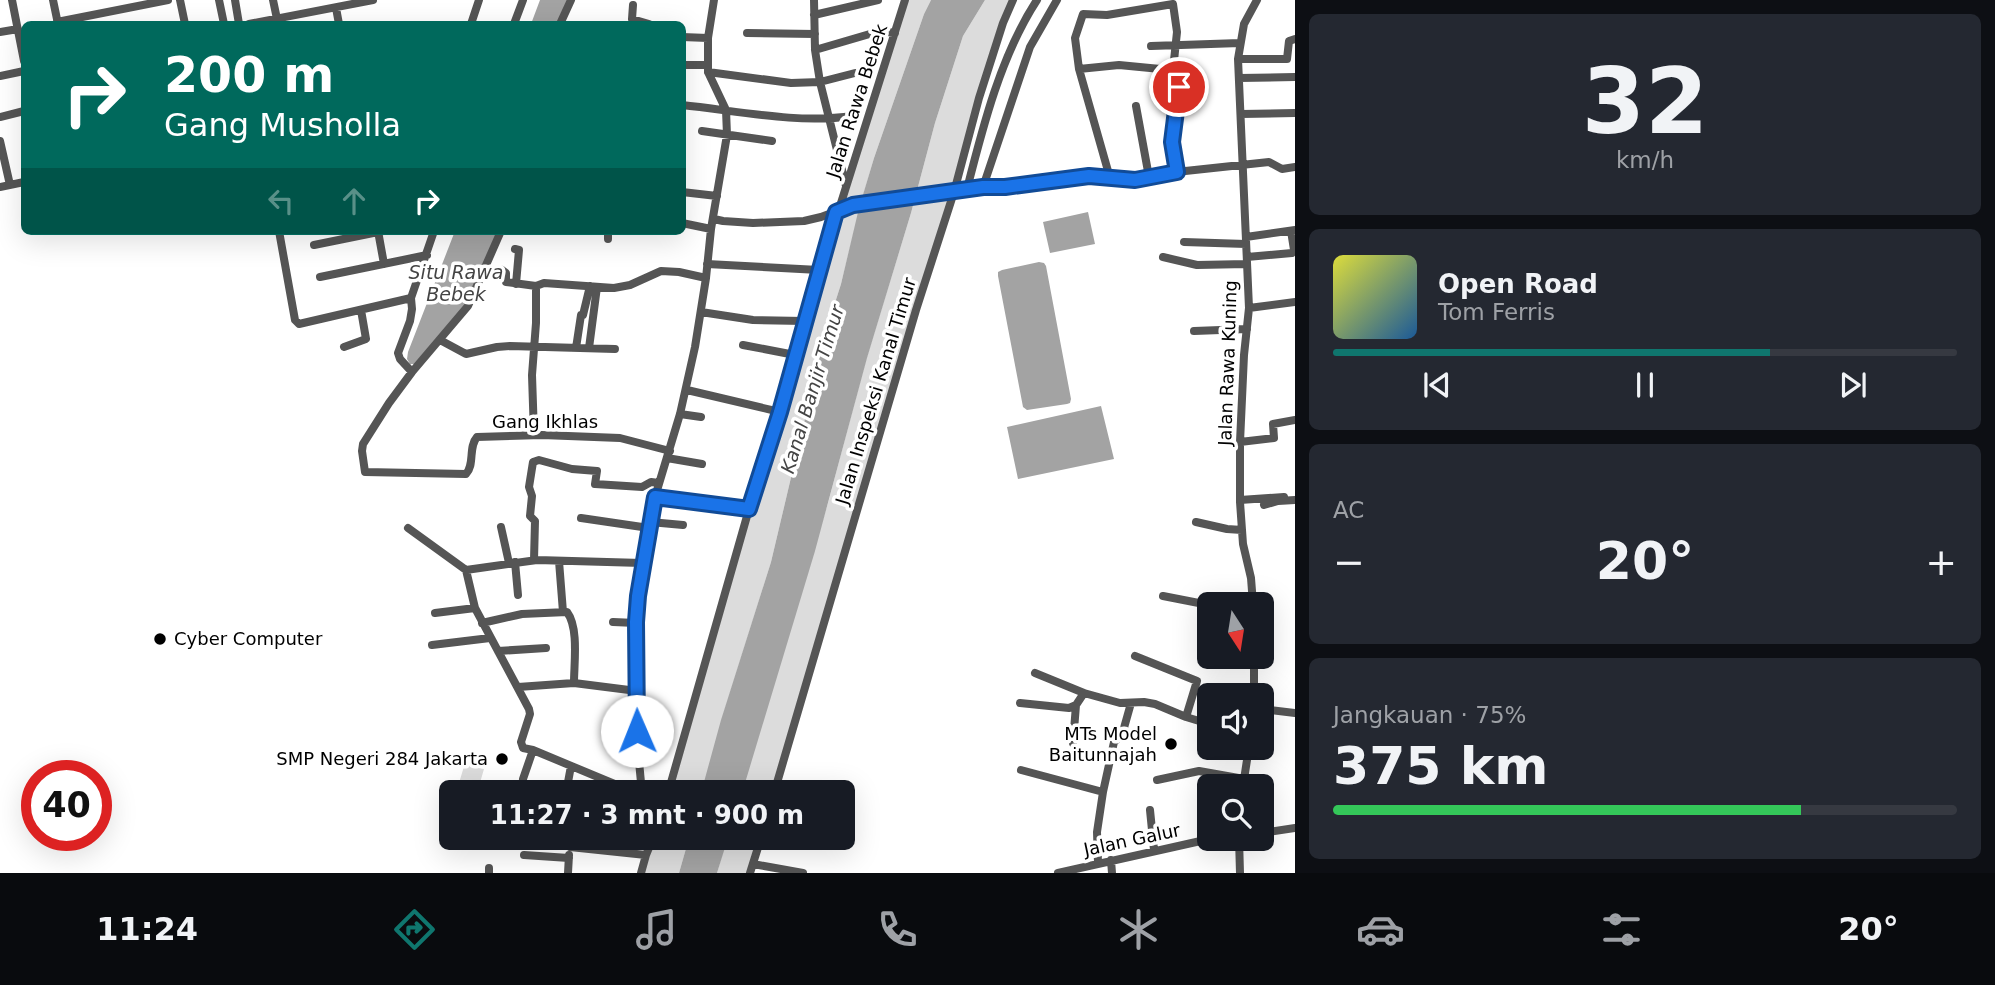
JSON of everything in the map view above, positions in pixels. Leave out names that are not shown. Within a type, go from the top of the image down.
[{"type":"street","points":[[12,0],[21,45]]},
{"type":"street","points":[[53,0],[57,21]]},
{"type":"street","points":[[67,21],[168,0]]},
{"type":"street","points":[[180,0],[185,21]]},
{"type":"street","points":[[219,0],[223,21]]},
{"type":"street","points":[[235,0],[238,21]]},
{"type":"street","points":[[272,0],[277,19]]},
{"type":"street","points":[[266,21],[373,0]]},
{"type":"street","points":[[472,21],[479,0]]},
{"type":"street","points":[[515,21],[523,0]]},
{"type":"street","points":[[561,21],[571,0]]},
{"type":"street","points":[[641,780],[636,622],[642,563],[655,497],[687,390],[727,135],[726,110],[708,69],[708,38],[714,0]]},
{"type":"street","points":[[814,0],[815,50],[820,82],[846,187]]},
{"type":"street","points":[[814,15],[878,0]]},
{"type":"street","name":"Jalan Rawa Bebek","points":[[672,780],[836,212],[895,33],[903,0]]},
{"type":"street","name":"Jalan Inspeksi Kanal Timur","points":[[778,780],[916,310],[954,192],[979,98],[1013,0]]},
{"type":"street","points":[[967,189],[1002,71],[1037,0]]},
{"type":"street","points":[[983,187],[1030,47],[1057,0]]},
{"type":"street","name":"Jalan Rawa Kuning","points":[[1252,592],[1243,544],[1240,500],[1240,442],[1249,308],[1238,59],[1244,24],[1257,0]]},
{"type":"street","points":[[1110,178],[1079,69],[1075,38],[1083,14],[1107,15],[1173,4],[1177,32],[1173,70]]},
{"type":"street","points":[[633,5],[632,19],[639,21]]},
{"type":"street","points":[[335,8],[338,21]]},
{"type":"street","points":[[0,32],[18,29]]},
{"type":"street","points":[[815,50],[880,32],[895,33]]},
{"type":"street","points":[[747,33],[815,34]]},
{"type":"street","points":[[686,37],[708,38]]},
{"type":"street","points":[[1238,59],[1284,60],[1288,56],[1290,40],[1295,38]]},
{"type":"street","points":[[1152,46],[1240,43]]},
{"type":"street","points":[[1079,69],[1119,65],[1180,71],[1172,142],[1177,172]]},
{"type":"street","points":[[686,66],[791,83],[820,82],[855,72]]},
{"type":"street","points":[[0,76],[21,72]]},
{"type":"street","points":[[1239,78],[1295,77]]},
{"type":"street","points":[[686,105],[789,118],[829,119],[853,116]]},
{"type":"street","points":[[1136,106],[1149,177]]},
{"type":"street","points":[[0,117],[21,112]]},
{"type":"street","points":[[1241,114],[1295,113]]},
{"type":"street","points":[[702,131],[772,141]]},
{"type":"street","points":[[0,141],[10,185]]},
{"type":"street","points":[[713,219],[787,223],[821,217],[853,205],[983,187],[1005,187],[1089,176],[1135,180],[1177,172],[1269,162],[1282,169],[1295,167]]},
{"type":"street","points":[[0,187],[21,183]]},
{"type":"street","points":[[686,192],[717,196]]},
{"type":"street","points":[[686,224],[711,229]]},
{"type":"street","points":[[1163,257],[1202,265],[1247,261],[1292,253],[1294,250],[1293,231],[1246,241],[1184,242]]},
{"type":"street","points":[[280,235],[299,324],[411,298]]},
{"type":"street","points":[[314,245],[361,235]]},
{"type":"street","points":[[380,235],[384,264]]},
{"type":"street","points":[[433,235],[411,298],[410,321],[398,353],[412,372],[468,306],[498,235]]},
{"type":"street","points":[[515,249],[519,250],[516,284]]},
{"type":"street","points":[[320,277],[427,256]]},
{"type":"street","points":[[707,264],[819,270]]},
{"type":"street","points":[[502,270],[506,271],[506,282],[536,286],[544,283],[614,288],[661,271],[706,278]]},
{"type":"street","points":[[534,435],[532,375],[536,286]]},
{"type":"street","points":[[589,348],[594,286]]},
{"type":"street","points":[[576,348],[581,315],[594,286]]},
{"type":"street","points":[[1249,308],[1295,302]]},
{"type":"street","points":[[344,347],[366,339],[361,310]]},
{"type":"street","points":[[701,312],[753,320],[804,321]]},
{"type":"street","points":[[1194,331],[1247,329]]},
{"type":"street","points":[[440,340],[466,354],[510,346],[615,349]]},
{"type":"street","points":[[743,345],[795,355]]},
{"type":"street","name":"Gang Ikhlas","points":[[412,372],[388,403],[363,444],[365,472],[466,474],[470,470],[474,439],[534,435],[620,438],[702,464]]},
{"type":"street","points":[[687,390],[780,412]]},
{"type":"street","points":[[680,414],[701,417]]},
{"type":"street","points":[[1240,442],[1274,438],[1273,424],[1295,420]]},
{"type":"street","points":[[534,560],[535,521],[530,516],[532,496],[529,487],[535,460],[572,469],[597,471],[596,484],[642,488],[651,482],[659,483]]},
{"type":"street","points":[[655,497],[749,509]]},
{"type":"street","points":[[1240,500],[1284,497]]},
{"type":"street","points":[[1264,505],[1295,500]]},
{"type":"street","points":[[581,518],[683,526]]},
{"type":"street","points":[[1196,522],[1242,530]]},
{"type":"street","points":[[501,527],[519,595]]},
{"type":"street","points":[[408,528],[466,570],[475,608],[530,714],[521,746],[605,780]]},
{"type":"street","points":[[466,570],[534,560],[642,563]]},
{"type":"street","points":[[559,561],[562,612]]},
{"type":"street","points":[[1164,596],[1197,603]]},
{"type":"street","points":[[435,613],[475,608]]},
{"type":"street","points":[[482,623],[522,614],[569,614],[575,650],[574,683]]},
{"type":"street","points":[[614,622],[636,622]]},
{"type":"street","points":[[432,645],[490,638]]},
{"type":"street","points":[[498,651],[546,648]]},
{"type":"street","points":[[1135,656],[1197,681],[1186,717]]},
{"type":"street","points":[[1035,673],[1107,700],[1155,704],[1197,720]]},
{"type":"street","points":[[518,687],[574,683],[637,691]]},
{"type":"street","points":[[1073,743],[1076,705],[1084,692]]},
{"type":"street","points":[[1020,703],[1069,708],[1076,705]]},
{"type":"street","points":[[1098,863],[1097,832],[1103,792],[1114,742],[1122,735],[1131,704]]},
{"type":"street","points":[[1274,710],[1295,712]]},
{"type":"street","points":[[523,779],[533,750]]},
{"type":"street","points":[[568,780],[571,766]]},
{"type":"street","points":[[1021,770],[1103,792]]},
{"type":"street","points":[[1157,779],[1199,771],[1211,774]]},
{"type":"street","points":[[1150,810],[1154,850]]},
{"type":"street","points":[[1274,831],[1295,828]]},
{"type":"street","name":"Jalan Galur","points":[[1058,873],[1197,841]]},
{"type":"street","points":[[568,873],[570,850]]},
{"type":"street","points":[[598,850],[646,855]]},
{"type":"street","points":[[641,873],[648,850]]},
{"type":"street","points":[[758,850],[752,869],[803,873]]},
{"type":"street","points":[[1239,851],[1240,873]]},
{"type":"street","points":[[524,855],[569,858]]},
{"type":"street","points":[[1111,860],[1112,873]]},
{"type":"shaded area","points":[[905,0],[931,0],[862,199],[841,284],[825,334],[771,562],[706,780],[672,780],[757,482]]},
{"type":"shaded area","points":[[985,0],[1013,0],[778,780],[745,780],[828,503],[866,360],[911,213],[935,123],[963,36]]},
{"type":"shaded area","points":[[465,763],[484,769],[481,780],[460,780]]},
{"type":"shaded area","points":[[649,850],[686,850],[679,873],[641,873]]},
{"type":"shaded area","points":[[724,850],[757,850],[750,873],[717,873]]},
{"type":"water","points":[[540,0],[570,0],[561,21],[532,21]]},
{"type":"water","name":"Kanal Banjir Timur","points":[[931,0],[985,0],[963,36],[935,123],[815,551],[746,780],[705,780],[771,562],[825,334],[841,284],[859,208]]},
{"type":"water","points":[[1088,212],[1095,244],[1050,253],[1043,222]]},
{"type":"water","name":"Situ Rawa Bebek","points":[[453,235],[498,235],[471,300],[415,364],[410,364],[407,359]]},
{"type":"water","points":[[1039,262],[1046,266],[1071,399],[1067,404],[1027,410],[1023,407],[998,272]]},
{"type":"water","points":[[1101,406],[1114,459],[1018,479],[1007,427]]},
{"type":"water","points":[[686,850],[724,850],[717,873],[679,873]]},
{"type":"place","name":"Cyber Computer","points":[[160,639]]},
{"type":"place","name":"MTs Model Baitunnajah","points":[[1171,744]]},
{"type":"place","name":"SMP Negeri 284 Jakarta","points":[[502,759]]},
{"type":"route","points":[[637,731],[636,622],[642,563],[655,497],[749,509],[780,412],[836,212],[853,205],[983,187],[1005,187],[1089,176],[1135,180],[1177,172],[1172,142],[1179,87]]}]
